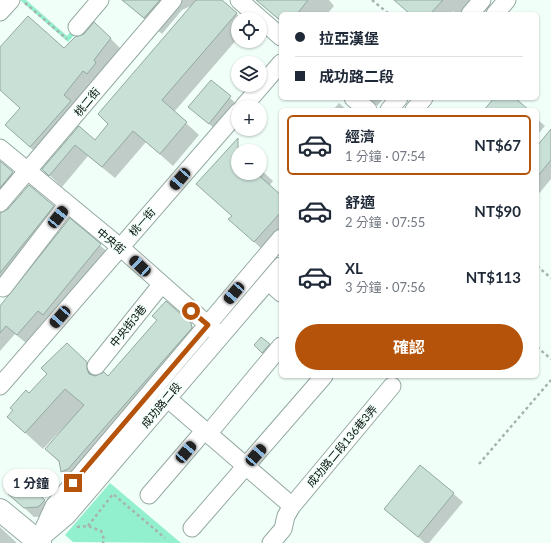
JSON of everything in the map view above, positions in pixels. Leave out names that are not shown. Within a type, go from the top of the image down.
[{"type":"main road","points":[[0,510],[38,542]]},
{"type":"street","points":[[0,12],[11,0]]},
{"type":"street","points":[[77,27],[100,0]]},
{"type":"street","name":"桃二街","points":[[0,203],[173,0]]},
{"type":"street","points":[[239,0],[279,35]]},
{"type":"street","points":[[472,12],[482,0]]},
{"type":"street","points":[[497,12],[507,0]]},
{"type":"street","points":[[249,100],[279,65]]},
{"type":"street","points":[[356,100],[366,108]]},
{"type":"street","points":[[391,108],[397,100]]},
{"type":"street","points":[[416,108],[422,100]]},
{"type":"street","name":"桃一街","points":[[0,386],[231,120]]},
{"type":"street","name":"中央街","points":[[0,148],[67,206],[120,248],[161,286],[214,330]]},
{"type":"street","points":[[3,288],[67,206]]},
{"type":"street","name":"成功路二段","points":[[38,542],[67,516],[167,398],[279,241]]},
{"type":"street","name":"成功路二段","points":[[38,542],[54,506],[214,330],[268,281],[279,268]]},
{"type":"street","points":[[268,281],[279,291]]},
{"type":"street","name":"中央街3巷","points":[[96,366],[161,286]]},
{"type":"street","points":[[149,495],[279,348]]},
{"type":"street","points":[[192,528],[322,378]]},
{"type":"street","name":"成功路二段136巷3弄","points":[[271,543],[283,529],[286,516],[292,506],[388,383]]},
{"type":"street","points":[[167,398],[292,506]]},
{"type":"path","points":[[22,0],[67,39],[77,27]]},
{"type":"path","points":[[372,0],[387,12]]},
{"type":"path","points":[[539,268],[551,278]]},
{"type":"path","points":[[539,349],[551,359]]},
{"type":"path","points":[[479,464],[551,380]]},
{"type":"path","points":[[88,526],[113,494],[165,538]]},
{"type":"path","points":[[74,527],[88,526],[101,531],[104,539],[102,543]]},
{"type":"green space","points":[[20,0],[26,0],[67,36],[75,27],[79,30],[68,42]]},
{"type":"green space","points":[[110,483],[181,543],[73,542],[65,535]]},
{"type":"building","points":[[122,0],[160,0],[144,18]]},
{"type":"building","points":[[196,0],[222,0],[236,12],[231,12],[231,20],[162,100],[187,122],[160,154],[133,131],[102,167],[75,145],[49,176],[42,169],[79,126],[95,140],[108,124],[98,114]]},
{"type":"building","points":[[256,0],[308,0],[299,12],[279,12],[279,19]]},
{"type":"building","points":[[394,0],[443,0],[432,12],[408,12]]},
{"type":"building","points":[[28,16],[64,48],[75,37],[84,34],[94,22],[111,38],[94,60],[96,63],[87,74],[83,71],[64,95],[71,101],[30,147],[5,125],[20,108],[0,90],[0,47]]},
{"type":"building","points":[[211,80],[231,96],[209,124],[188,107]]},
{"type":"building","points":[[492,100],[517,100],[527,108],[486,108]]},
{"type":"building","points":[[551,129],[551,160],[539,175],[539,144]]},
{"type":"building","points":[[238,138],[238,144],[233,144]]},
{"type":"building","points":[[231,146],[231,180],[264,180],[279,193],[279,214],[254,242],[228,219],[232,216],[196,184]]},
{"type":"building","points":[[0,161],[13,172],[0,188]]},
{"type":"building","points":[[29,185],[54,206],[0,273],[0,213],[8,209]]},
{"type":"building","points":[[70,218],[101,244],[43,315],[38,311],[17,335],[6,326],[0,333],[0,306]]},
{"type":"building","points":[[166,301],[191,323],[192,328],[68,469],[61,472],[59,461],[45,449],[84,405],[65,389],[25,433],[7,417],[13,410],[10,408],[26,390],[29,393],[47,374],[41,368],[67,343],[87,362],[89,374],[95,376],[104,372],[108,376],[157,320],[152,316]]},
{"type":"building","points":[[261,337],[270,344],[262,353],[254,345]]},
{"type":"building","points":[[420,465],[454,493],[418,537],[384,509]]},
{"type":"building","points":[[22,479],[45,500],[38,507],[24,508],[8,494]]},
{"type":"route","points":[[73,483],[208,325],[191,311]]}]
